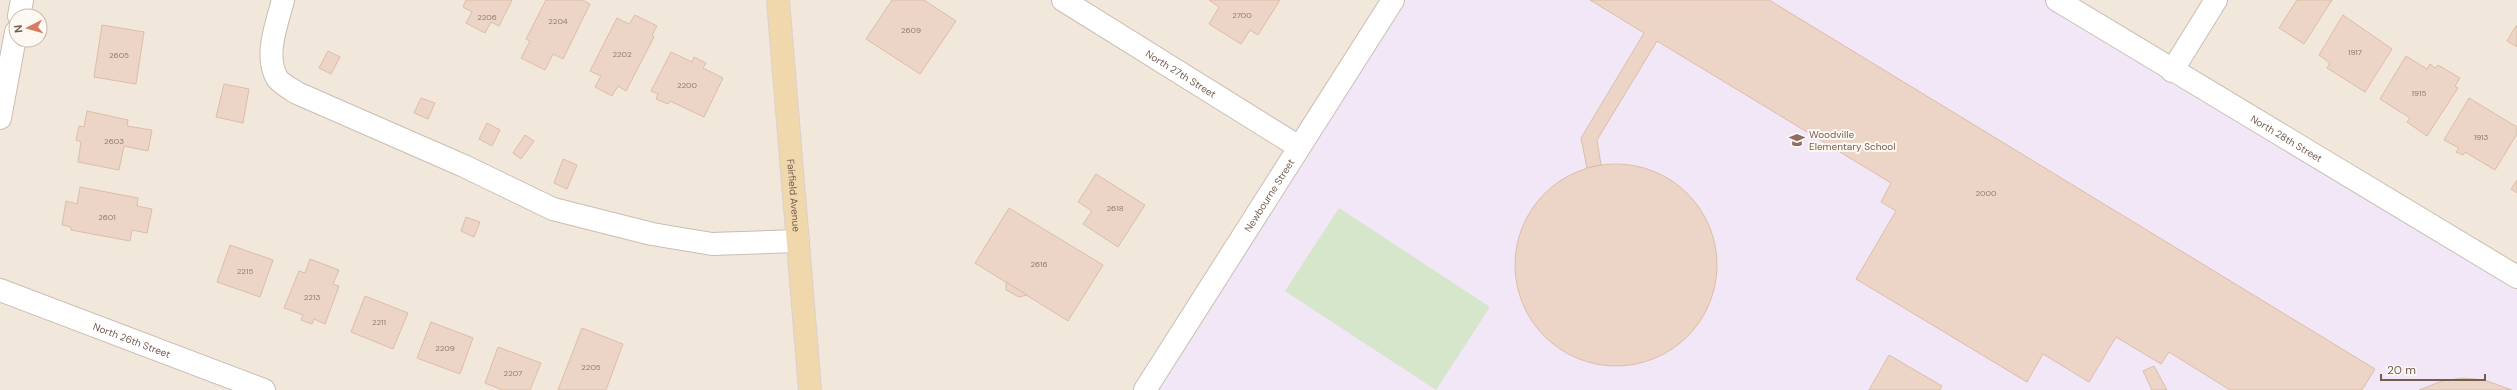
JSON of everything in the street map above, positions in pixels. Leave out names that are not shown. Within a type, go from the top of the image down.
[{"type":"main road","name":"Fairfield Avenue","points":[[778,0],[810,390]]},
{"type":"street","points":[[283,0],[274,36],[271,62],[278,79],[297,93],[421,146],[553,209],[652,234],[712,244],[798,241]]},
{"type":"street","name":"North 27th Street","points":[[1063,0],[1299,147]]},
{"type":"street","name":"Newbourne Street","points":[[1145,390],[1393,0]]},
{"type":"street","name":"North 28th Street","points":[[2057,0],[2172,71],[2517,277]]},
{"type":"street","points":[[2172,71],[2216,0]]},
{"type":"street","points":[[0,118],[13,48]]},
{"type":"street","name":"North 26th Street","points":[[0,290],[264,390]]},
{"type":"shaded area","points":[[0,0],[2517,0],[2517,390],[0,390]]},
{"type":"shaded area","name":"Woodville Elementary School","points":[[1396,0],[2057,0],[2517,279],[2517,390],[1148,390]]},
{"type":"green space","points":[[1339,208],[1490,307],[1436,390],[1285,291]]},
{"type":"building","points":[[466,0],[512,0],[499,26],[491,22],[485,33],[466,23],[472,12],[463,7]]},
{"type":"building","points":[[546,0],[582,0],[590,4],[563,59],[553,54],[545,70],[521,58],[530,41],[526,39]]},
{"type":"building","points":[[892,0],[924,0],[956,21],[920,74],[866,39]]},
{"type":"building","points":[[1209,0],[1280,0],[1258,35],[1250,30],[1241,44],[1209,24],[1219,7]]},
{"type":"building","points":[[1590,0],[1769,0],[2375,369],[2362,390],[2230,390],[2169,352],[2161,364],[2116,337],[2089,382],[2043,354],[2027,382],[1856,279],[1896,211],[1881,202],[1891,183],[1657,41],[1597,140],[1601,165],[1587,168],[1581,138],[1644,33]]},
{"type":"building","points":[[2297,0],[2332,0],[2304,44],[2279,28]]},
{"type":"building","points":[[635,15],[657,26],[652,35],[654,37],[626,91],[618,86],[612,96],[595,87],[601,76],[590,71],[617,18],[629,24]]},
{"type":"building","points":[[2343,15],[2392,49],[2365,92],[2327,68],[2330,63],[2319,55]]},
{"type":"building","points":[[102,25],[144,32],[136,84],[94,77]]},
{"type":"building","points":[[2517,26],[2517,47],[2507,41]]},
{"type":"building","points":[[328,51],[340,57],[331,74],[319,68]]},
{"type":"building","points":[[671,52],[692,62],[694,57],[706,63],[703,68],[723,78],[704,117],[670,101],[668,104],[656,99],[658,94],[651,91]]},
{"type":"building","points":[[2406,56],[2427,69],[2430,64],[2435,68],[2438,65],[2460,78],[2455,86],[2458,88],[2427,136],[2407,122],[2410,118],[2380,99]]},
{"type":"building","points":[[224,84],[249,89],[243,123],[216,117]]},
{"type":"building","points":[[421,98],[435,103],[428,119],[414,113]]},
{"type":"building","points":[[2469,98],[2517,127],[2517,134],[2495,170],[2465,152],[2463,155],[2456,152],[2459,148],[2444,140]]},
{"type":"building","points":[[87,111],[128,120],[127,126],[152,130],[148,151],[124,146],[119,170],[78,162],[81,142],[76,140],[79,126],[84,127]]},
{"type":"building","points":[[487,123],[500,130],[492,146],[479,139]]},
{"type":"building","points":[[525,135],[534,141],[521,159],[513,153]]},
{"type":"building","points":[[563,159],[577,165],[567,189],[554,183]]},
{"type":"building","points":[[1616,164],[1645,168],[1664,176],[1680,187],[1694,201],[1705,217],[1713,236],[1717,265],[1713,294],[1705,313],[1694,329],[1680,343],[1664,354],[1645,362],[1616,366],[1587,362],[1568,354],[1552,343],[1538,329],[1527,313],[1519,294],[1515,265],[1519,236],[1527,217],[1538,201],[1552,187],[1568,176],[1587,168]]},
{"type":"building","points":[[1096,174],[1145,205],[1118,247],[1083,224],[1092,211],[1078,202]]},
{"type":"building","points":[[2517,180],[2517,193],[2511,189]]},
{"type":"building","points":[[80,187],[138,198],[137,206],[152,209],[147,233],[132,230],[130,241],[71,230],[71,227],[62,225],[66,201],[77,204]]},
{"type":"building","points":[[1009,208],[1103,265],[1068,321],[975,263]]},
{"type":"building","points":[[466,217],[480,222],[474,237],[461,231]]},
{"type":"building","points":[[230,245],[273,260],[260,297],[217,282]]},
{"type":"building","points":[[310,259],[339,270],[333,284],[339,286],[325,324],[314,319],[312,324],[301,320],[303,315],[284,308],[299,271],[305,273]]},
{"type":"building","points":[[1006,282],[1027,295],[1019,297],[1006,290]]},
{"type":"building","points":[[365,296],[408,313],[393,349],[351,332]]},
{"type":"building","points":[[431,322],[473,338],[460,374],[417,358]]},
{"type":"building","points":[[582,328],[623,344],[606,390],[558,390]]},
{"type":"building","points":[[498,347],[541,363],[530,390],[502,390],[485,383]]},
{"type":"building","points":[[1889,355],[1942,386],[1940,390],[1869,390]]},
{"type":"building","points":[[2154,366],[2167,390],[2152,390],[2143,371]]},
{"type":"building","points":[[2463,378],[2484,380],[2512,390],[2419,390],[2442,381]]},
{"type":"place","name":"Woodville Elementary School","points":[[1797,140]]}]
